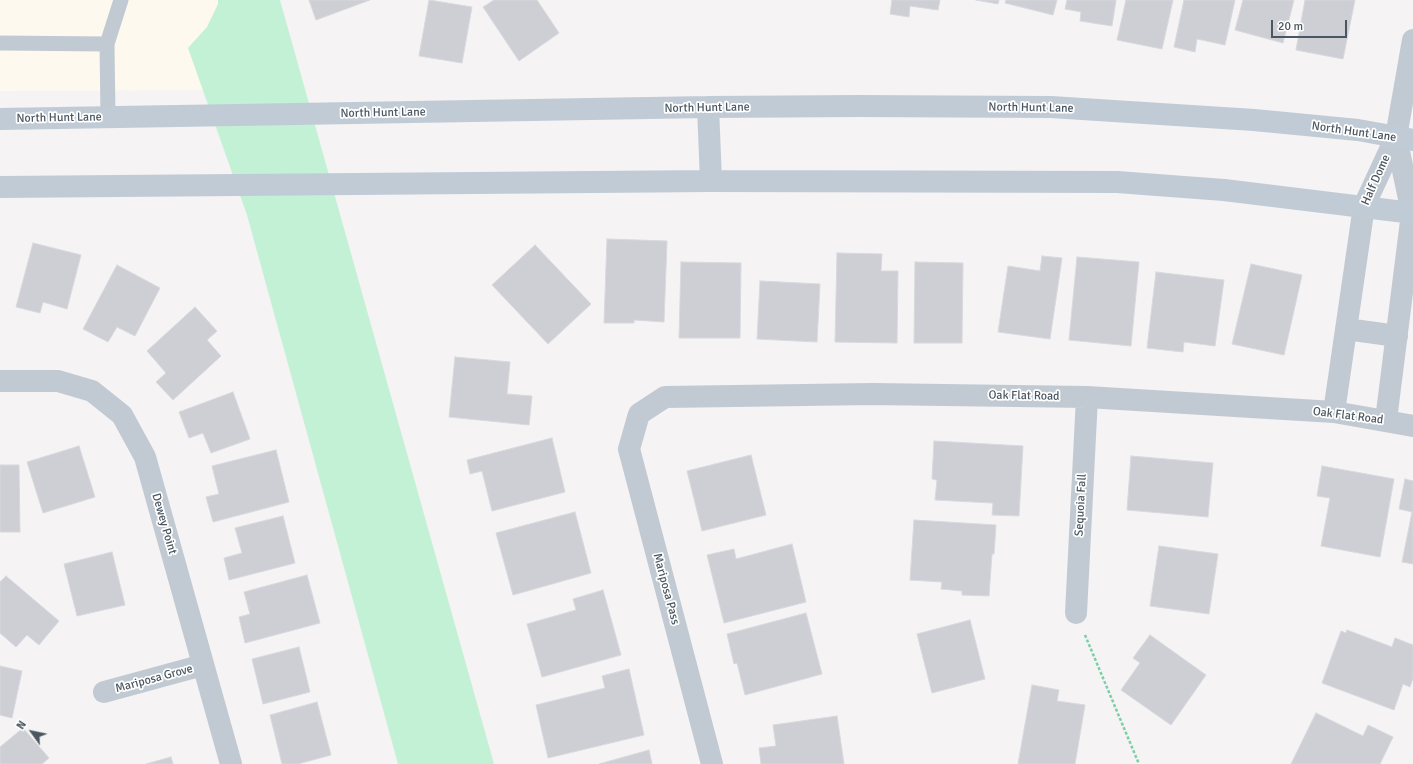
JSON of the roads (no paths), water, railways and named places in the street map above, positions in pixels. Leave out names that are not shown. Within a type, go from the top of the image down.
[{"type":"main road","name":"North Hunt Lane","points":[[0,119],[708,107],[1051,107],[1254,120],[1358,130],[1404,139]]},
{"type":"main road","points":[[708,107],[711,181]]},
{"type":"main road","points":[[0,187],[711,181],[1117,182],[1224,190],[1413,213]]},
{"type":"street","points":[[1404,139],[1413,40]]},
{"type":"street","name":"Half Dome","points":[[1334,412],[1364,206],[1404,139]]},
{"type":"street","name":"Half Dome","points":[[1386,420],[1413,213],[1404,139]]},
{"type":"street","points":[[1346,329],[1397,336]]},
{"type":"street","name":"Dewey Point","points":[[0,381],[58,381],[92,391],[122,415],[145,457],[231,764]]},
{"type":"street","name":"Oak Flat Road","points":[[639,414],[665,398],[873,394],[1087,397],[1334,412],[1413,426]]},
{"type":"street","name":"Sequoia Fall","points":[[1076,613],[1087,397]]},
{"type":"street","name":"Mariposa Pass","points":[[639,414],[629,449],[712,764]]},
{"type":"street","name":"Mariposa Grove","points":[[104,692],[203,665]]},
{"type":"lane","points":[[108,117],[107,44],[121,0]]},
{"type":"lane","points":[[0,43],[107,44]]}]
